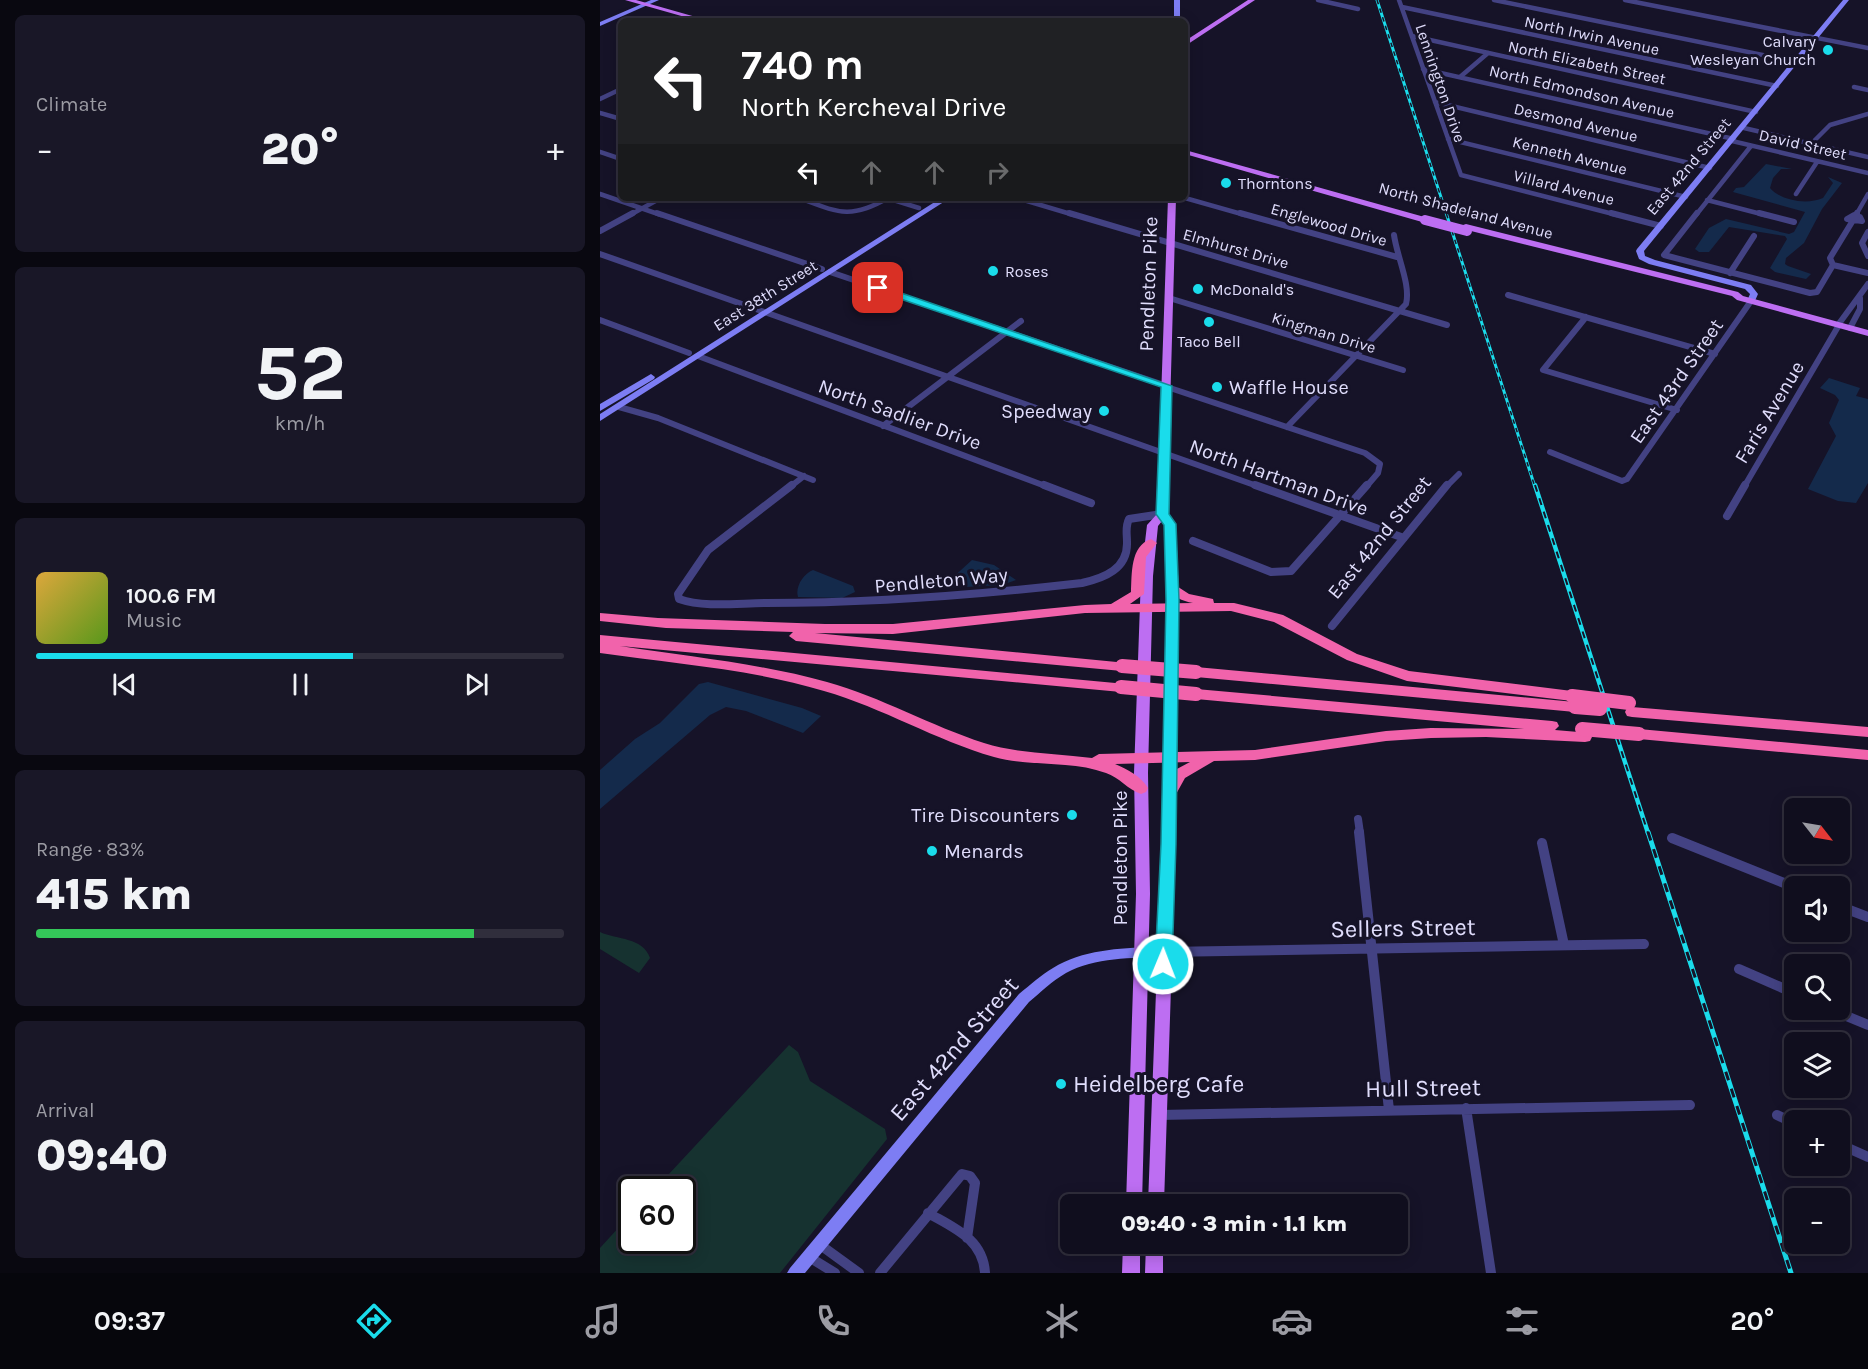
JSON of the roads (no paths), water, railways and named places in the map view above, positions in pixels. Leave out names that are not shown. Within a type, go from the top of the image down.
[{"type":"highway","points":[[1098,609],[1120,605],[1135,596],[1139,589],[1140,556],[1150,543]]},
{"type":"highway","points":[[1172,587],[1182,595],[1195,600],[1278,618],[1352,657],[1407,676],[1573,702]]},
{"type":"highway","points":[[659,622],[825,629],[893,629],[1098,609],[1233,607]]},
{"type":"highway","points":[[600,617],[892,647],[1573,702],[1868,732]]},
{"type":"highway","points":[[600,640],[1196,694],[1583,733],[1868,755]]},
{"type":"highway","points":[[600,648],[753,669],[804,680],[859,696],[983,748],[1029,759],[1112,767],[1131,777],[1141,788]]},
{"type":"highway","points":[[1067,761],[1217,757],[1273,753],[1377,737],[1431,733],[1583,733]]},
{"type":"highway","points":[[1170,792],[1180,774],[1217,757]]},
{"type":"main road","points":[[628,0],[696,18]]},
{"type":"main road","points":[[1188,40],[1247,0]]},
{"type":"main road","points":[[1188,40],[1252,0]]},
{"type":"main road","name":"North Shadeland Avenue","points":[[1188,148],[1425,218]]},
{"type":"main road","name":"North Shadeland Avenue","points":[[1188,153],[1466,229],[1732,299],[1740,298],[1868,333]]},
{"type":"main road","points":[[1188,158],[1202,156]]},
{"type":"main road","name":"Pendleton Pike","points":[[1134,1194],[1142,952],[1141,758],[1150,543],[1153,525],[1162,514],[1172,201]]},
{"type":"main road","name":"Pendleton Pike","points":[[1156,1194],[1170,792],[1172,609],[1170,524],[1162,514]]},
{"type":"main road","points":[[1131,1273],[1132,1254]]},
{"type":"main road","points":[[1154,1273],[1155,1254]]},
{"type":"street","points":[[600,24],[656,0]]},
{"type":"street","points":[[1177,0],[1177,18]]},
{"type":"street","points":[[1318,0],[1358,9]]},
{"type":"street","name":"Lennington Drive","points":[[1400,0],[1461,175]]},
{"type":"street","points":[[1494,0],[1797,62]]},
{"type":"street","points":[[1625,0],[1868,48]]},
{"type":"street","name":"East 42nd Street","points":[[1751,301],[1754,294],[1748,287],[1642,256],[1641,249],[1744,128],[1846,0]]},
{"type":"street","name":"North Irwin Avenue","points":[[1402,7],[1777,86]]},
{"type":"street","name":"North Elizabeth Street","points":[[1412,36],[1756,112]]},
{"type":"street","points":[[1460,77],[1488,53]]},
{"type":"street","name":"North Edmondson Avenue","points":[[1423,69],[1733,140]]},
{"type":"street","points":[[1854,87],[1868,90]]},
{"type":"street","points":[[600,99],[618,90]]},
{"type":"street","name":"Desmond Avenue","points":[[1435,102],[1710,168]]},
{"type":"street","points":[[600,113],[618,118]]},
{"type":"street","points":[[1812,143],[1821,129],[1830,123],[1868,114]]},
{"type":"street","points":[[1744,128],[1868,157]]},
{"type":"street","name":"Kenneth Avenue","points":[[1448,139],[1686,197]]},
{"type":"street","name":"David Street","points":[[1733,140],[1868,174]]},
{"type":"street","name":"East 42nd Street","points":[[1730,273],[1664,255],[1751,146]]},
{"type":"street","points":[[600,152],[618,158]]},
{"type":"street","points":[[1796,194],[1817,162]]},
{"type":"street","name":"Villard Avenue","points":[[1461,175],[1661,226]]},
{"type":"street","points":[[1833,265],[1830,258],[1868,194]]},
{"type":"street","points":[[600,195],[618,201]]},
{"type":"street","name":"Englewood Drive","points":[[1188,199],[1396,257]]},
{"type":"street","points":[[1707,200],[1794,222]]},
{"type":"street","points":[[619,201],[1368,454],[1376,459],[1380,468],[1294,569],[1284,573],[1271,572],[1193,541]]},
{"type":"street","points":[[600,231],[655,201]]},
{"type":"street","points":[[808,201],[851,215],[867,212],[883,201]]},
{"type":"street","points":[[897,201],[919,208]]},
{"type":"street","name":"East 38th Street","points":[[826,271],[930,201]]},
{"type":"street","name":"East 38th Street","points":[[600,418],[762,311],[941,201]]},
{"type":"street","name":"Elmhurst Drive","points":[[1027,201],[1447,325]]},
{"type":"street","points":[[1853,219],[1865,221]]},
{"type":"street","points":[[1868,232],[1862,243],[1868,256]]},
{"type":"street","points":[[1287,427],[1400,311],[1408,294],[1400,261],[1396,257],[1394,235]]},
{"type":"street","points":[[1755,236],[1730,273],[1813,293],[1817,292],[1833,265]]},
{"type":"street","name":"North Hartman Drive","points":[[600,254],[1404,538]]},
{"type":"street","points":[[1833,265],[1868,273]]},
{"type":"street","name":"Faris Avenue","points":[[1727,516],[1838,325],[1868,284]]},
{"type":"street","points":[[1508,295],[1715,354]]},
{"type":"street","name":"Faris Avenue","points":[[1850,328],[1860,309],[1860,297]]},
{"type":"street","name":"Kingman Drive","points":[[1169,298],[1403,370]]},
{"type":"street","name":"East 43rd Street","points":[[1550,452],[1622,481],[1627,479],[1751,301]]},
{"type":"street","points":[[1586,317],[1543,370],[1677,410]]},
{"type":"street","name":"North Sadlier Drive","points":[[600,320],[1091,503]]},
{"type":"street","points":[[883,426],[1021,321]]},
{"type":"street","name":"East 38th Street","points":[[603,403],[693,355]]},
{"type":"street","points":[[603,403],[658,417],[813,480]]},
{"type":"street","name":"East 42nd Street","points":[[1332,627],[1459,474]]},
{"type":"street","name":"Pendleton Way","points":[[804,476],[708,550],[678,597],[688,602],[807,605],[921,600],[1082,583],[1106,577],[1122,563],[1127,550],[1125,524],[1128,520],[1162,514]]},
{"type":"street","points":[[1358,819],[1389,1110]]},
{"type":"street","points":[[1672,838],[1784,883]]},
{"type":"street","points":[[1542,843],[1564,945]]},
{"type":"street","points":[[1850,910],[1868,917]]},
{"type":"street","name":"Sellers Street","points":[[1164,952],[1644,944]]},
{"type":"street","name":"East 42nd Street","points":[[795,1273],[1024,998],[1048,977],[1071,964],[1142,952],[1164,952]]},
{"type":"street","points":[[1738,969],[1784,989]]},
{"type":"street","points":[[1850,1018],[1868,1025]]},
{"type":"street","name":"Hull Street","points":[[1158,1115],[1690,1105]]},
{"type":"street","points":[[1466,1108],[1491,1273]]},
{"type":"street","points":[[1777,1115],[1784,1118]]},
{"type":"street","points":[[1850,1149],[1868,1157]]},
{"type":"street","points":[[880,1273],[955,1180],[966,1174],[975,1183],[967,1238]]},
{"type":"street","points":[[928,1213],[967,1238],[983,1252],[985,1273]]},
{"type":"street","points":[[819,1244],[859,1273]]},
{"type":"street","points":[[809,1257],[835,1273]]},
{"type":"water","points":[[1766,164],[1792,169],[1781,169],[1773,178],[1770,188],[1781,196],[1795,201],[1823,198],[1833,183],[1828,177],[1842,183],[1822,209],[1804,243],[1786,258],[1785,264],[1788,266],[1811,274],[1806,279],[1775,272],[1770,268],[1787,239],[1785,236],[1729,227],[1709,252],[1699,252],[1695,249],[1709,228],[1726,219],[1789,234],[1794,232],[1805,212],[1733,192],[1736,188],[1744,187]]},
{"type":"water","points":[[1829,378],[1860,388],[1856,396],[1868,399],[1868,483],[1856,503],[1838,501],[1808,489],[1836,436],[1829,423],[1839,400],[1835,395],[1820,388]]},
{"type":"water","points":[[972,560],[994,565],[1016,580],[1002,585],[947,588],[950,580]]},
{"type":"water","points":[[813,570],[853,586],[855,592],[842,598],[798,597],[801,581]]},
{"type":"water","points":[[708,682],[802,708],[821,716],[803,733],[746,711],[726,707],[710,715],[600,809],[600,770],[635,739],[660,723],[699,684]]},
{"type":"railway","points":[[1377,0],[1535,487]]},
{"type":"railway","points":[[1535,485],[1648,833]]},
{"type":"railway","points":[[1648,832],[1791,1273]]},
{"type":"place","name":"Calvary Wesleyan Church","points":[[1828,50]]},
{"type":"place","name":"Thorntons","points":[[1226,183]]},
{"type":"place","name":"Roses","points":[[993,271]]},
{"type":"place","name":"McDonald's","points":[[1198,289]]},
{"type":"place","name":"Taco Bell","points":[[1209,322]]},
{"type":"place","name":"Waffle House","points":[[1217,387]]},
{"type":"place","name":"Speedway","points":[[1104,411]]},
{"type":"place","name":"Tire Discounters","points":[[1072,815]]},
{"type":"place","name":"Menards","points":[[932,851]]},
{"type":"place","name":"Heidelberg Cafe","points":[[1061,1084]]}]
